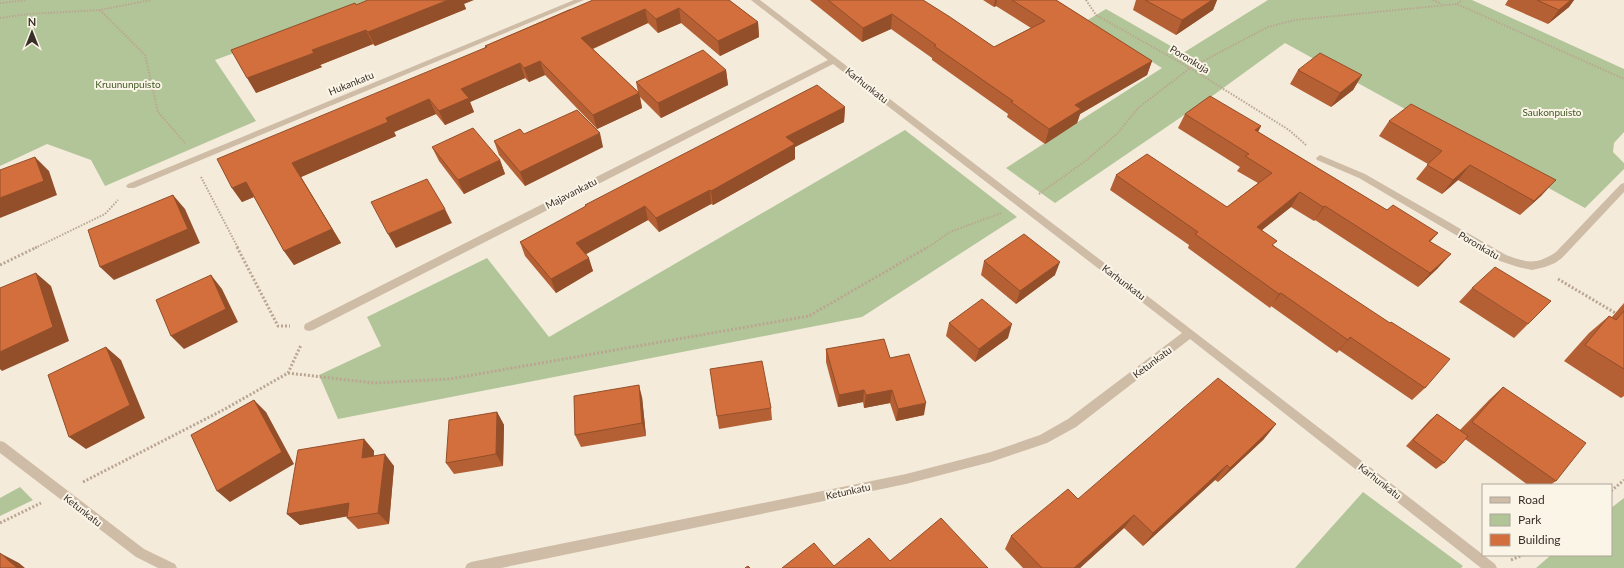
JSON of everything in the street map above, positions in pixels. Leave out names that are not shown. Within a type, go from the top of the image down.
[{"type":"street","name":"Hukankatu","points":[[131,186],[580,0]]},
{"type":"street","name":"Karhunkatu","points":[[755,0],[1190,333],[1491,568]]},
{"type":"street","name":"Majavankatu","points":[[309,327],[834,60]]},
{"type":"street","name":"Poronkatu","points":[[1320,158],[1362,176],[1503,258],[1517,264],[1535,266],[1548,264],[1559,255],[1624,186]]},
{"type":"street","name":"Ketunkatu","points":[[471,568],[906,479],[991,457],[1043,438],[1072,423],[1190,333]]},
{"type":"street","name":"Ketunkatu","points":[[0,446],[140,553],[170,568]]},
{"type":"path","points":[[0,4],[27,0]]},
{"type":"path","points":[[0,18],[29,14],[100,10],[151,0]]},
{"type":"path","name":"Poronkuja","points":[[1086,0],[1096,15],[1190,68],[1290,130],[1320,158]]},
{"type":"path","points":[[1433,0],[1442,4]]},
{"type":"path","points":[[1457,4],[1462,0]]},
{"type":"path","points":[[288,373],[374,383],[450,379],[809,316],[917,255],[950,232],[1022,205],[1084,162],[1118,133],[1138,108],[1190,68],[1268,28],[1295,20],[1358,15],[1442,4],[1457,4],[1624,79]]},
{"type":"path","points":[[0,523],[225,409],[288,373],[309,327],[278,326],[200,175],[198,158],[158,112],[145,55],[100,10]]},
{"type":"path","points":[[0,265],[104,214],[131,186]]},
{"type":"path","points":[[1535,266],[1618,315]]},
{"type":"path","points":[[1612,489],[1624,480]]},
{"type":"green space","name":"Kruununpuisto","points":[[0,0],[380,0],[215,60],[256,121],[105,186],[91,160],[47,144],[0,166]]},
{"type":"green space","name":"Saukonpuisto","points":[[1268,0],[1472,0],[1624,69],[1624,132],[1614,143],[1613,152],[1624,163],[1624,169],[1585,208],[1285,43],[1215,94],[1055,203],[1006,168],[1162,68],[1086,21],[1106,9],[1183,53]]},
{"type":"green space","points":[[905,130],[1017,217],[862,317],[338,419],[319,375],[381,346],[367,317],[487,258],[549,337]]},
{"type":"green space","points":[[20,487],[33,500],[0,516],[0,498]]},
{"type":"green space","points":[[1363,492],[1463,566],[1461,568],[1295,568]]},
{"type":"green space","points":[[1624,498],[1624,568],[1536,568],[1550,556],[1612,556],[1612,507]]},
{"type":"building","points":[[368,0],[448,0],[368,32],[366,30],[312,50],[314,53],[247,78],[231,50],[355,3],[356,5]]},
{"type":"building","points":[[593,0],[729,0],[758,22],[718,41],[679,8],[656,19],[645,9],[581,38],[639,93],[593,115],[540,61],[524,68],[520,63],[461,89],[469,98],[439,111],[429,99],[386,118],[388,122],[292,163],[332,229],[284,251],[246,182],[232,188],[217,159],[487,47],[485,46]]},
{"type":"building","points":[[828,0],[923,0],[994,47],[1045,21],[1012,0],[1056,0],[1152,61],[1075,105],[1081,109],[1049,129],[1011,102],[1013,101],[934,46],[936,45],[892,14],[863,28]]},
{"type":"building","points":[[1145,0],[1212,0],[1182,20]]},
{"type":"building","points":[[1537,0],[1571,0],[1559,10]]},
{"type":"building","points":[[703,50],[726,70],[658,103],[636,82]]},
{"type":"building","points":[[1320,53],[1362,75],[1340,93],[1298,70]]},
{"type":"building","points":[[817,85],[845,107],[786,137],[795,144],[711,191],[710,190],[656,218],[645,206],[576,243],[589,258],[551,279],[520,242],[586,206],[585,205]]},
{"type":"building","points":[[1210,96],[1261,126],[1255,130],[1387,210],[1393,205],[1438,233],[1429,241],[1451,254],[1430,273],[1325,206],[1323,207],[1300,192],[1257,227],[1277,241],[1272,245],[1390,323],[1391,322],[1450,359],[1425,388],[1350,337],[1348,340],[1281,293],[1279,294],[1195,234],[1198,232],[1116,175],[1147,154],[1227,207],[1272,173],[1245,156],[1249,154],[1185,114]]},
{"type":"building","points":[[1411,104],[1556,180],[1534,201],[1470,165],[1453,180],[1427,165],[1442,151],[1389,121]]},
{"type":"building","points":[[577,110],[600,133],[520,172],[494,141],[520,129],[524,134]]},
{"type":"building","points":[[473,128],[500,160],[458,180],[432,147]]},
{"type":"building","points":[[35,157],[44,181],[0,198],[0,170]]},
{"type":"building","points":[[427,179],[445,209],[388,234],[371,202]]},
{"type":"building","points":[[173,195],[188,229],[100,267],[88,230]]},
{"type":"building","points":[[1024,234],[1060,262],[1020,291],[984,261]]},
{"type":"building","points":[[1495,267],[1551,301],[1528,324],[1472,288]]},
{"type":"building","points":[[36,273],[53,327],[0,352],[0,288]]},
{"type":"building","points":[[211,275],[226,309],[171,336],[156,300]]},
{"type":"building","points":[[982,299],[1012,324],[979,349],[949,323]]},
{"type":"building","points":[[1624,311],[1624,369],[1585,345],[1609,316],[1616,320]]},
{"type":"building","points":[[884,339],[890,358],[909,354],[926,403],[898,409],[892,390],[866,395],[864,390],[839,395],[826,349]]},
{"type":"building","points":[[106,347],[130,405],[69,437],[48,375]]},
{"type":"building","points":[[762,361],[771,408],[717,416],[710,369]]},
{"type":"building","points":[[1218,378],[1276,424],[1230,468],[1227,465],[1153,533],[1134,515],[1074,568],[1042,568],[1011,536],[1068,489],[1078,499]]},
{"type":"building","points":[[639,385],[642,423],[575,435],[574,396]]},
{"type":"building","points":[[1503,387],[1586,443],[1556,481],[1472,422]]},
{"type":"building","points":[[254,400],[282,452],[217,491],[191,435]]},
{"type":"building","points":[[497,412],[496,454],[446,463],[449,420]]},
{"type":"building","points":[[1437,414],[1468,436],[1444,463],[1413,440]]},
{"type":"building","points":[[364,439],[362,458],[385,454],[378,513],[347,518],[349,503],[287,514],[298,450]]},
{"type":"building","points":[[941,518],[988,568],[782,568],[814,543],[834,566],[869,538],[890,561]]},
{"type":"building","points":[[0,553],[17,568],[0,568]]}]
